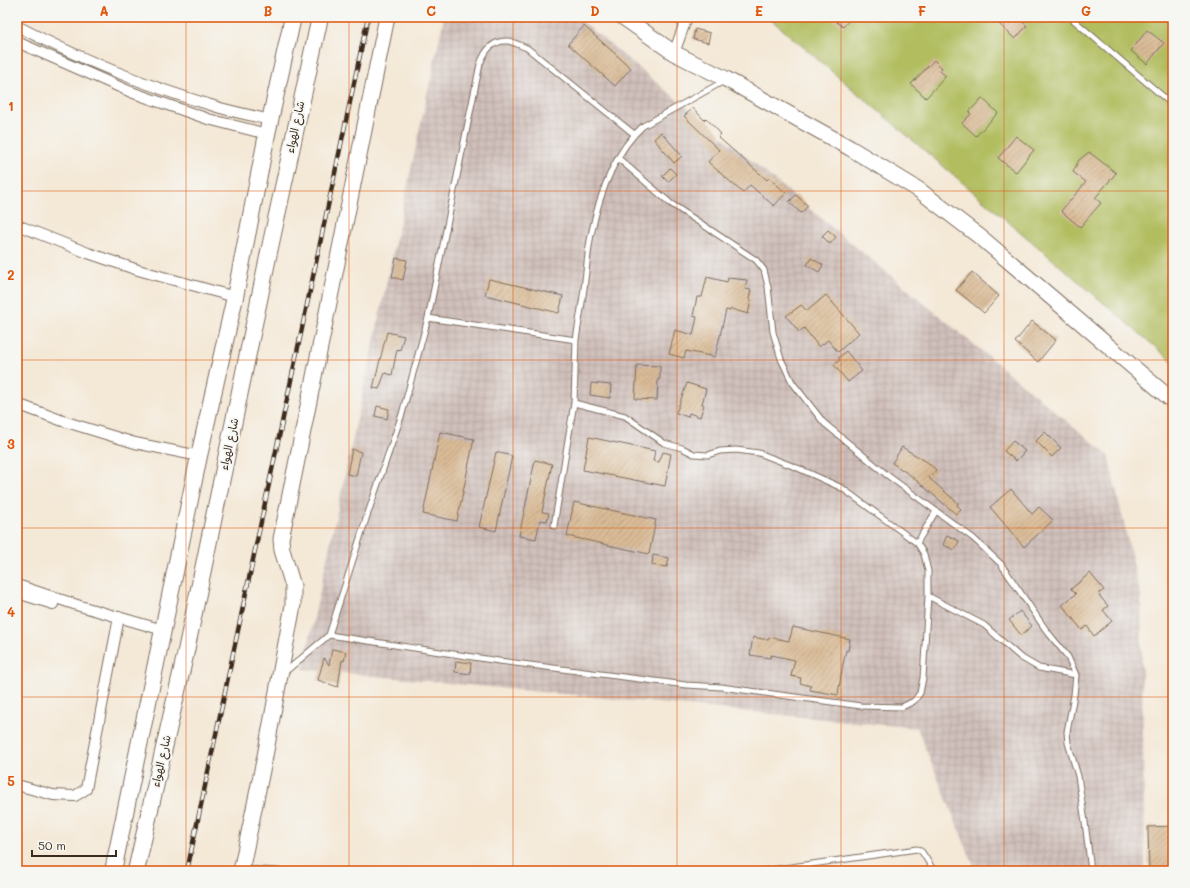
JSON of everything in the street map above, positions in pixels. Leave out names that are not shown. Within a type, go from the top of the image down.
[{"type":"main road","points":[[112,871],[235,297],[268,127],[292,17]]},
{"type":"main road","name":"شارع الهواء","points":[[136,871],[185,656],[270,245],[320,17]]},
{"type":"street","points":[[241,870],[293,605],[293,586],[282,550],[281,539],[387,17]]},
{"type":"street","points":[[623,17],[674,53],[726,79],[850,148],[919,190],[984,240],[1173,401]]},
{"type":"street","points":[[674,53],[687,17]]},
{"type":"street","points":[[17,26],[88,60],[135,79],[268,127]]},
{"type":"street","points":[[17,42],[131,92],[208,119],[268,127]]},
{"type":"street","points":[[17,225],[88,253],[132,268],[235,297]]},
{"type":"street","points":[[17,404],[63,421],[135,444],[200,456]]},
{"type":"street","points":[[17,585],[163,630]]},
{"type":"street","points":[[17,593],[94,617],[117,616]]},
{"type":"street","points":[[17,785],[53,795],[75,796],[86,789],[117,616]]},
{"type":"lane","points":[[1070,17],[1173,105]]},
{"type":"lane","points":[[280,677],[329,635],[367,516],[402,414],[428,318],[478,72],[485,51],[495,43],[509,41],[527,48],[634,134]]},
{"type":"lane","points":[[554,526],[574,403],[576,340],[591,236],[597,210],[606,183],[618,158],[634,134],[643,126],[726,79]]},
{"type":"lane","points":[[618,158],[670,203],[756,260],[764,270],[768,287],[773,332],[780,359],[792,382],[824,423],[887,475],[972,538],[1001,564],[1046,630],[1068,658],[1076,675],[1067,732],[1068,743],[1078,776],[1091,871]]},
{"type":"lane","points":[[428,318],[576,340]]},
{"type":"lane","points":[[329,635],[499,661],[721,687],[861,706],[902,707],[914,701],[920,693],[923,678],[928,596],[928,570],[924,554],[917,543],[842,488],[800,469],[759,453],[728,450],[708,454],[694,454],[682,448],[664,443],[625,416],[574,403]]},
{"type":"lane","points":[[917,543],[936,511]]},
{"type":"lane","points":[[928,596],[984,625],[1020,657],[1039,668],[1076,675]]},
{"type":"lane","points":[[763,871],[917,849],[922,852],[934,871]]},
{"type":"lane","points":[[241,870],[278,871]]},
{"type":"shaded area","points":[[444,17],[577,17],[1108,455],[1141,597],[1145,871],[976,871],[917,728],[303,669]]},
{"type":"green space","points":[[768,17],[1173,17],[1173,362]]},
{"type":"building","points":[[831,17],[852,17],[843,27]]},
{"type":"building","points":[[1002,17],[1018,17],[1027,26],[1015,39],[997,22]]},
{"type":"building","points":[[584,26],[631,68],[615,86],[568,44]]},
{"type":"building","points":[[695,29],[710,33],[708,43],[693,39]]},
{"type":"building","points":[[1147,30],[1164,43],[1147,64],[1131,51]]},
{"type":"building","points":[[934,60],[942,68],[940,71],[946,76],[926,98],[911,84]]},
{"type":"building","points":[[982,98],[998,113],[976,136],[962,123],[971,114],[969,112]]},
{"type":"building","points":[[693,108],[704,120],[706,118],[721,134],[718,137],[767,180],[769,178],[786,193],[774,206],[750,185],[743,193],[708,162],[719,150],[684,116]]},
{"type":"building","points":[[661,132],[682,156],[674,163],[654,139]]},
{"type":"building","points":[[1016,136],[1034,150],[1016,172],[998,158]]},
{"type":"building","points":[[1089,152],[1116,173],[1095,198],[1101,203],[1080,227],[1061,211],[1086,182],[1073,172],[1079,160]]},
{"type":"building","points":[[670,168],[676,174],[668,182],[662,176]]},
{"type":"building","points":[[796,195],[808,206],[801,213],[789,202]]},
{"type":"building","points":[[828,230],[836,237],[830,244],[822,236]]},
{"type":"building","points":[[396,258],[407,260],[403,280],[392,277]]},
{"type":"building","points":[[811,258],[823,265],[819,272],[807,265]]},
{"type":"building","points":[[972,272],[999,296],[984,313],[956,290]]},
{"type":"building","points":[[707,277],[727,282],[728,278],[747,280],[745,289],[751,290],[749,299],[751,300],[748,314],[731,309],[730,311],[726,310],[715,357],[686,351],[684,358],[669,354],[675,330],[693,335],[697,317],[693,316],[697,297],[702,297]]},
{"type":"building","points":[[489,279],[563,296],[559,313],[485,295]]},
{"type":"building","points":[[826,295],[859,333],[838,352],[828,340],[819,347],[804,328],[799,332],[786,316],[801,305],[807,311]]},
{"type":"building","points":[[1032,321],[1056,340],[1038,362],[1015,342]]},
{"type":"building","points":[[387,332],[404,336],[400,350],[397,349],[392,375],[385,373],[379,389],[373,388]]},
{"type":"building","points":[[846,351],[862,371],[848,382],[834,365],[840,360],[838,358]]},
{"type":"building","points":[[637,365],[660,366],[657,400],[635,399]]},
{"type":"building","points":[[591,383],[611,385],[610,398],[590,395]]},
{"type":"building","points":[[687,383],[706,389],[702,404],[704,405],[700,417],[689,413],[688,417],[676,413]]},
{"type":"building","points":[[377,406],[389,409],[387,419],[375,416]]},
{"type":"building","points":[[440,432],[474,439],[457,521],[423,514]]},
{"type":"building","points":[[1045,432],[1061,448],[1052,457],[1036,441]]},
{"type":"building","points":[[589,437],[655,451],[653,461],[659,462],[663,452],[671,454],[665,486],[583,470]]},
{"type":"building","points":[[1013,441],[1025,451],[1016,461],[1004,451]]},
{"type":"building","points":[[902,447],[927,462],[936,470],[929,478],[958,503],[957,505],[961,509],[956,514],[910,475],[892,463]]},
{"type":"building","points":[[352,449],[361,452],[356,476],[347,474]]},
{"type":"building","points":[[496,452],[512,456],[496,531],[479,527]]},
{"type":"building","points":[[535,460],[552,464],[542,512],[549,513],[547,521],[540,520],[536,539],[519,536]]},
{"type":"building","points":[[1011,489],[1032,514],[1039,507],[1053,520],[1024,547],[990,507]]},
{"type":"building","points":[[574,502],[656,520],[649,554],[567,536]]},
{"type":"building","points":[[947,535],[959,541],[955,550],[943,545]]},
{"type":"building","points":[[653,555],[669,558],[667,567],[652,565]]},
{"type":"building","points":[[1090,573],[1104,590],[1098,594],[1108,606],[1103,610],[1112,621],[1094,636],[1087,626],[1082,630],[1062,605],[1076,594],[1071,589]]},
{"type":"building","points":[[1020,611],[1032,626],[1021,635],[1009,620]]},
{"type":"building","points":[[793,627],[850,639],[848,651],[846,650],[838,695],[810,690],[811,686],[800,683],[801,678],[791,676],[795,660],[771,655],[770,658],[750,655],[753,637],[768,640],[769,637],[789,641]]},
{"type":"building","points":[[332,649],[346,652],[344,661],[342,660],[338,687],[318,680],[324,658],[329,665]]},
{"type":"building","points":[[456,661],[471,663],[470,674],[455,672]]},
{"type":"building","points":[[1173,826],[1173,871],[1149,871],[1148,827]]},
{"type":"railway","points":[[187,871],[368,17]]}]
